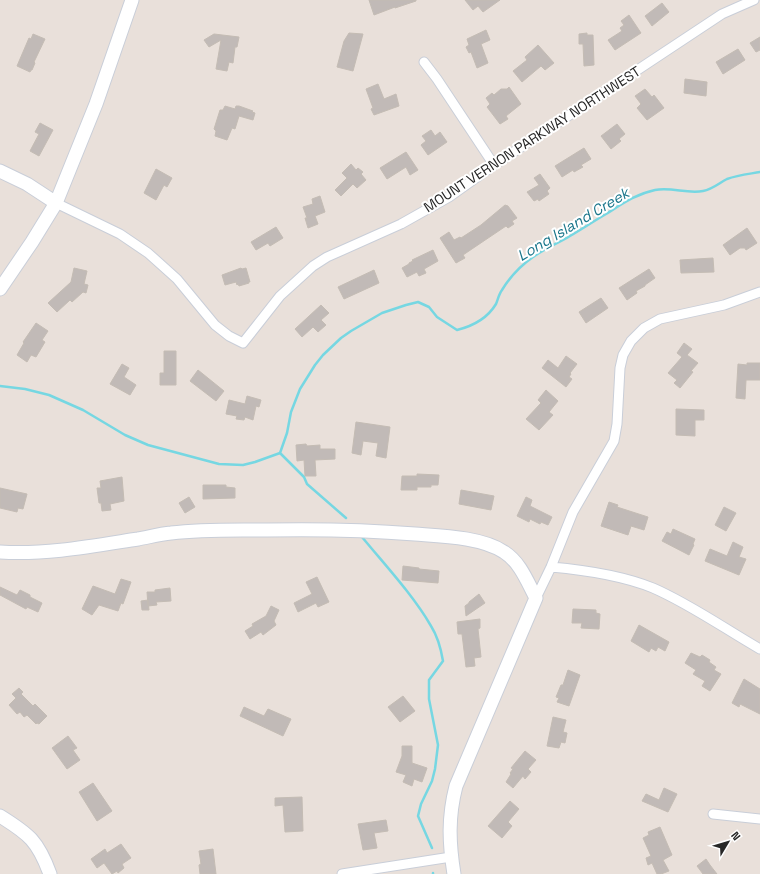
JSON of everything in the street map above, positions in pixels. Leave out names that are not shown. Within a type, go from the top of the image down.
[{"type":"street","points":[[0,289],[56,204],[96,104],[132,0]]},
{"type":"street","name":"MOUNT VERNON PARKWAY NORTHWEST","points":[[56,204],[120,234],[148,253],[177,278],[215,325],[229,336],[243,343],[280,296],[313,266],[327,256],[401,224],[449,197],[494,165],[722,14],[754,0]]},
{"type":"street","points":[[424,62],[494,165]]},
{"type":"street","points":[[0,171],[27,184],[56,204]]},
{"type":"street","points":[[454,874],[451,857],[449,819],[456,786],[573,512],[614,441],[617,424],[620,368],[623,355],[631,341],[644,328],[660,318],[724,305],[760,292]]},
{"type":"street","points":[[0,552],[47,552],[170,533],[204,530],[344,529],[404,533],[462,539],[494,547],[509,556],[519,567],[536,598]]},
{"type":"street","points":[[551,566],[605,574],[653,588],[760,649]]},
{"type":"street","points":[[713,814],[760,819]]},
{"type":"street","points":[[0,816],[22,830],[35,842],[44,856],[50,874]]},
{"type":"street","points":[[342,874],[451,857]]},
{"type":"building","points":[[369,0],[416,0],[416,1],[374,15]]},
{"type":"building","points":[[465,0],[500,0],[483,12],[478,6],[473,10]]},
{"type":"building","points":[[662,3],[669,12],[652,26],[645,16]]},
{"type":"building","points":[[629,15],[641,33],[615,50],[608,40],[622,31],[620,28],[624,25],[621,21]]},
{"type":"building","points":[[486,30],[490,40],[481,44],[488,63],[477,68],[471,52],[469,53],[466,47],[469,45],[467,39]]},
{"type":"building","points":[[349,33],[363,34],[353,71],[337,67],[344,41]]},
{"type":"building","points":[[587,33],[587,35],[593,35],[594,65],[584,66],[583,44],[579,44],[579,34]]},
{"type":"building","points":[[33,34],[45,39],[30,72],[17,66],[29,38],[31,39]]},
{"type":"building","points":[[214,34],[239,37],[237,47],[235,47],[233,63],[229,62],[227,71],[216,69],[221,40],[209,47],[204,40]]},
{"type":"building","points":[[760,37],[760,50],[756,52],[750,43]]},
{"type":"building","points":[[538,45],[554,63],[545,70],[541,66],[522,82],[513,71],[527,60],[525,57]]},
{"type":"building","points":[[738,49],[745,60],[723,74],[716,62]]},
{"type":"building","points":[[685,79],[707,82],[706,96],[684,93]]},
{"type":"building","points":[[378,84],[384,99],[396,94],[399,106],[374,115],[366,89]]},
{"type":"building","points":[[509,87],[521,104],[506,116],[508,119],[500,124],[487,107],[490,104],[486,98],[492,93],[494,95],[501,89],[507,89]]},
{"type":"building","points":[[645,89],[652,97],[654,95],[664,108],[647,120],[637,108],[641,104],[635,96]]},
{"type":"building","points":[[225,106],[235,109],[236,106],[239,106],[255,113],[253,120],[239,116],[235,129],[232,128],[227,140],[215,136],[216,131],[214,129],[220,110],[223,110]]},
{"type":"building","points":[[40,123],[53,130],[39,156],[30,151],[39,134],[35,132]]},
{"type":"building","points":[[617,124],[625,134],[619,139],[621,141],[611,149],[601,136]]},
{"type":"building","points":[[431,130],[435,136],[440,132],[447,142],[428,155],[421,145],[426,141],[422,136]]},
{"type":"building","points":[[584,148],[591,159],[581,165],[583,167],[574,172],[573,170],[562,177],[555,166]]},
{"type":"building","points":[[406,152],[418,170],[410,175],[406,167],[387,179],[380,168]]},
{"type":"building","points":[[351,164],[356,170],[358,168],[363,172],[361,174],[366,180],[357,188],[353,184],[341,196],[335,190],[347,178],[342,173]]},
{"type":"building","points":[[156,169],[172,178],[167,187],[164,185],[156,200],[144,193]]},
{"type":"building","points":[[540,174],[550,188],[547,191],[549,194],[539,201],[538,199],[534,201],[527,192],[539,185],[534,178]]},
{"type":"building","points":[[320,196],[325,212],[315,216],[318,224],[308,228],[305,218],[307,218],[303,207],[313,204],[312,199]]},
{"type":"building","points":[[505,205],[508,206],[517,218],[512,221],[514,224],[508,228],[506,226],[463,255],[465,258],[456,263],[440,238],[449,232],[454,240],[460,237],[461,238],[481,225]]},
{"type":"building","points":[[276,227],[283,238],[270,246],[268,243],[256,250],[251,242]]},
{"type":"building","points":[[747,228],[757,243],[746,250],[745,248],[740,248],[730,255],[723,245]]},
{"type":"building","points":[[433,250],[438,261],[424,269],[426,273],[419,276],[417,272],[407,277],[402,268],[413,261],[412,260]]},
{"type":"building","points":[[713,258],[714,272],[681,273],[680,260]]},
{"type":"building","points":[[74,268],[87,271],[84,284],[88,285],[86,293],[83,292],[72,302],[70,300],[57,312],[48,303],[71,282]]},
{"type":"building","points":[[241,268],[246,268],[250,282],[239,286],[236,282],[225,285],[222,275]]},
{"type":"building","points":[[649,269],[655,278],[636,291],[637,293],[627,300],[619,288]]},
{"type":"building","points":[[374,270],[379,283],[344,299],[338,287]]},
{"type":"building","points":[[601,298],[608,308],[586,323],[579,312]]},
{"type":"building","points":[[321,305],[329,313],[321,320],[326,325],[318,332],[313,327],[302,337],[295,329]]},
{"type":"building","points":[[36,323],[48,331],[42,340],[45,342],[36,357],[31,355],[27,362],[17,355],[24,343],[23,342]]},
{"type":"building","points":[[684,343],[692,349],[687,355],[698,363],[691,371],[693,372],[680,388],[674,383],[677,380],[668,373],[682,357],[677,353]]},
{"type":"building","points":[[164,351],[176,351],[176,385],[160,385],[160,373],[164,373]]},
{"type":"building","points":[[566,356],[577,364],[570,373],[571,374],[569,377],[572,379],[566,387],[542,368],[548,360],[558,368]]},
{"type":"building","points":[[747,363],[760,363],[760,380],[746,380],[745,399],[736,398],[738,364],[747,365]]},
{"type":"building","points":[[122,364],[129,368],[124,377],[136,385],[130,395],[110,384]]},
{"type":"building","points":[[198,370],[224,391],[216,401],[190,381]]},
{"type":"building","points":[[546,390],[558,401],[549,412],[553,415],[539,430],[526,419],[541,403],[538,400]]},
{"type":"building","points":[[247,396],[261,400],[259,407],[256,406],[253,420],[245,417],[244,420],[236,419],[237,416],[226,414],[229,400],[245,404]]},
{"type":"building","points":[[676,409],[704,410],[704,420],[695,420],[695,436],[676,435]]},
{"type":"building","points":[[356,422],[390,427],[386,458],[376,456],[378,443],[363,441],[361,455],[352,453]]},
{"type":"building","points":[[306,444],[307,446],[320,445],[320,449],[335,449],[335,459],[315,460],[316,476],[305,476],[304,460],[297,461],[296,445]]},
{"type":"building","points":[[417,474],[439,475],[438,485],[431,485],[431,487],[417,487],[417,490],[401,490],[402,476],[417,476]]},
{"type":"building","points":[[122,477],[124,501],[110,504],[111,510],[102,511],[101,503],[99,503],[97,488],[101,488],[100,481]]},
{"type":"building","points":[[203,485],[226,485],[226,487],[235,488],[235,498],[203,499]]},
{"type":"building","points":[[0,488],[27,494],[23,509],[18,508],[17,512],[0,508]]},
{"type":"building","points":[[461,490],[494,496],[491,510],[459,504]]},
{"type":"building","points":[[189,497],[195,507],[185,513],[179,503]]},
{"type":"building","points":[[526,497],[532,500],[530,506],[552,517],[548,525],[541,522],[540,524],[530,519],[529,522],[517,516]]},
{"type":"building","points":[[609,502],[618,505],[617,507],[648,517],[644,530],[631,526],[628,535],[601,526]]},
{"type":"building","points":[[724,507],[736,513],[726,531],[715,525]]},
{"type":"building","points":[[673,529],[695,539],[689,555],[662,541],[667,532],[671,534]]},
{"type":"building","points":[[733,542],[743,547],[739,557],[746,559],[739,575],[705,561],[710,549],[727,556]]},
{"type":"building","points":[[403,566],[439,571],[438,583],[402,580]]},
{"type":"building","points":[[317,577],[329,602],[318,607],[316,603],[298,612],[294,603],[312,594],[306,582]]},
{"type":"building","points":[[121,579],[131,582],[123,604],[121,603],[118,611],[99,605],[92,615],[82,609],[93,586],[115,594]]},
{"type":"building","points":[[0,587],[17,595],[20,590],[30,595],[30,597],[42,603],[38,612],[27,607],[26,609],[0,595]]},
{"type":"building","points":[[170,588],[171,601],[156,602],[157,605],[148,606],[147,592],[155,592],[155,590]]},
{"type":"building","points":[[479,594],[485,603],[466,616],[465,606]]},
{"type":"building","points":[[148,600],[149,610],[142,610],[141,601]]},
{"type":"building","points":[[271,606],[279,610],[274,621],[276,625],[263,635],[261,632],[250,639],[245,631],[253,626],[252,624],[266,616]]},
{"type":"building","points":[[573,609],[596,610],[596,613],[600,614],[599,629],[581,628],[582,623],[572,623]]},
{"type":"building","points":[[480,619],[480,628],[478,629],[481,657],[474,658],[475,666],[466,667],[462,634],[458,634],[457,622]]},
{"type":"building","points":[[639,625],[669,642],[665,651],[658,647],[656,651],[651,648],[649,652],[631,641]]},
{"type":"building","points":[[691,653],[700,657],[702,655],[710,660],[709,662],[716,667],[714,670],[721,674],[710,691],[702,686],[705,681],[693,674],[696,670],[685,663]]},
{"type":"building","points":[[568,670],[580,675],[569,706],[557,702],[559,698],[556,697],[561,685],[563,685]]},
{"type":"building","points":[[744,679],[760,689],[760,714],[740,704],[739,707],[732,703]]},
{"type":"building","points":[[19,688],[23,692],[21,694],[33,706],[35,704],[47,716],[39,724],[36,724],[27,715],[24,717],[20,712],[17,714],[9,705],[16,698],[12,694]]},
{"type":"building","points":[[403,696],[415,711],[400,722],[388,707]]},
{"type":"building","points":[[244,707],[264,716],[268,709],[291,719],[283,736],[240,716]]},
{"type":"building","points":[[553,717],[566,720],[563,732],[567,733],[565,743],[561,742],[559,748],[547,746]]},
{"type":"building","points":[[68,736],[77,748],[73,750],[80,760],[67,769],[52,748]]},
{"type":"building","points":[[402,746],[412,746],[412,763],[427,768],[422,782],[414,779],[412,786],[403,782],[406,775],[396,772],[402,756]]},
{"type":"building","points":[[525,751],[536,760],[528,769],[531,772],[525,779],[523,776],[513,788],[506,782],[513,769],[511,768]]},
{"type":"building","points":[[93,783],[112,811],[97,821],[79,792]]},
{"type":"building","points":[[664,788],[677,794],[668,812],[642,801],[646,794],[659,800]]},
{"type":"building","points":[[302,797],[303,831],[285,832],[283,805],[275,806],[275,798]]},
{"type":"building","points":[[510,801],[519,809],[508,822],[512,826],[502,838],[488,826]]},
{"type":"building","points":[[386,820],[388,831],[374,833],[377,848],[363,850],[358,824]]},
{"type":"building","points":[[660,827],[672,855],[663,860],[669,871],[657,874],[652,863],[648,865],[646,858],[651,856],[643,838],[649,835],[648,832]]},
{"type":"building","points":[[121,844],[131,858],[122,864],[124,868],[118,873],[117,871],[112,874],[104,863],[97,868],[91,859],[105,849],[107,853]]},
{"type":"building","points":[[213,849],[216,874],[200,874],[199,865],[201,864],[199,851]]},
{"type":"building","points":[[706,859],[717,874],[703,874],[697,866]]},
{"type":"waterway","name":"Long Island Creek","points":[[0,386],[25,389],[49,395],[83,410],[125,435],[148,445],[219,464],[243,465],[255,462],[280,453],[287,433],[291,412],[300,389],[323,355],[341,338],[382,313],[418,302],[429,307],[437,317],[457,330],[469,326],[484,318],[488,314],[496,304],[500,293],[508,281],[528,260],[629,200],[642,194],[661,189],[691,192],[703,191],[727,179],[760,172]]},
{"type":"waterway","points":[[280,453],[304,477],[307,484],[346,518]]},
{"type":"waterway","points":[[362,537],[424,614],[436,634],[439,643],[443,661],[429,680],[429,699],[438,745],[432,781],[421,804],[418,816],[432,848]]}]
